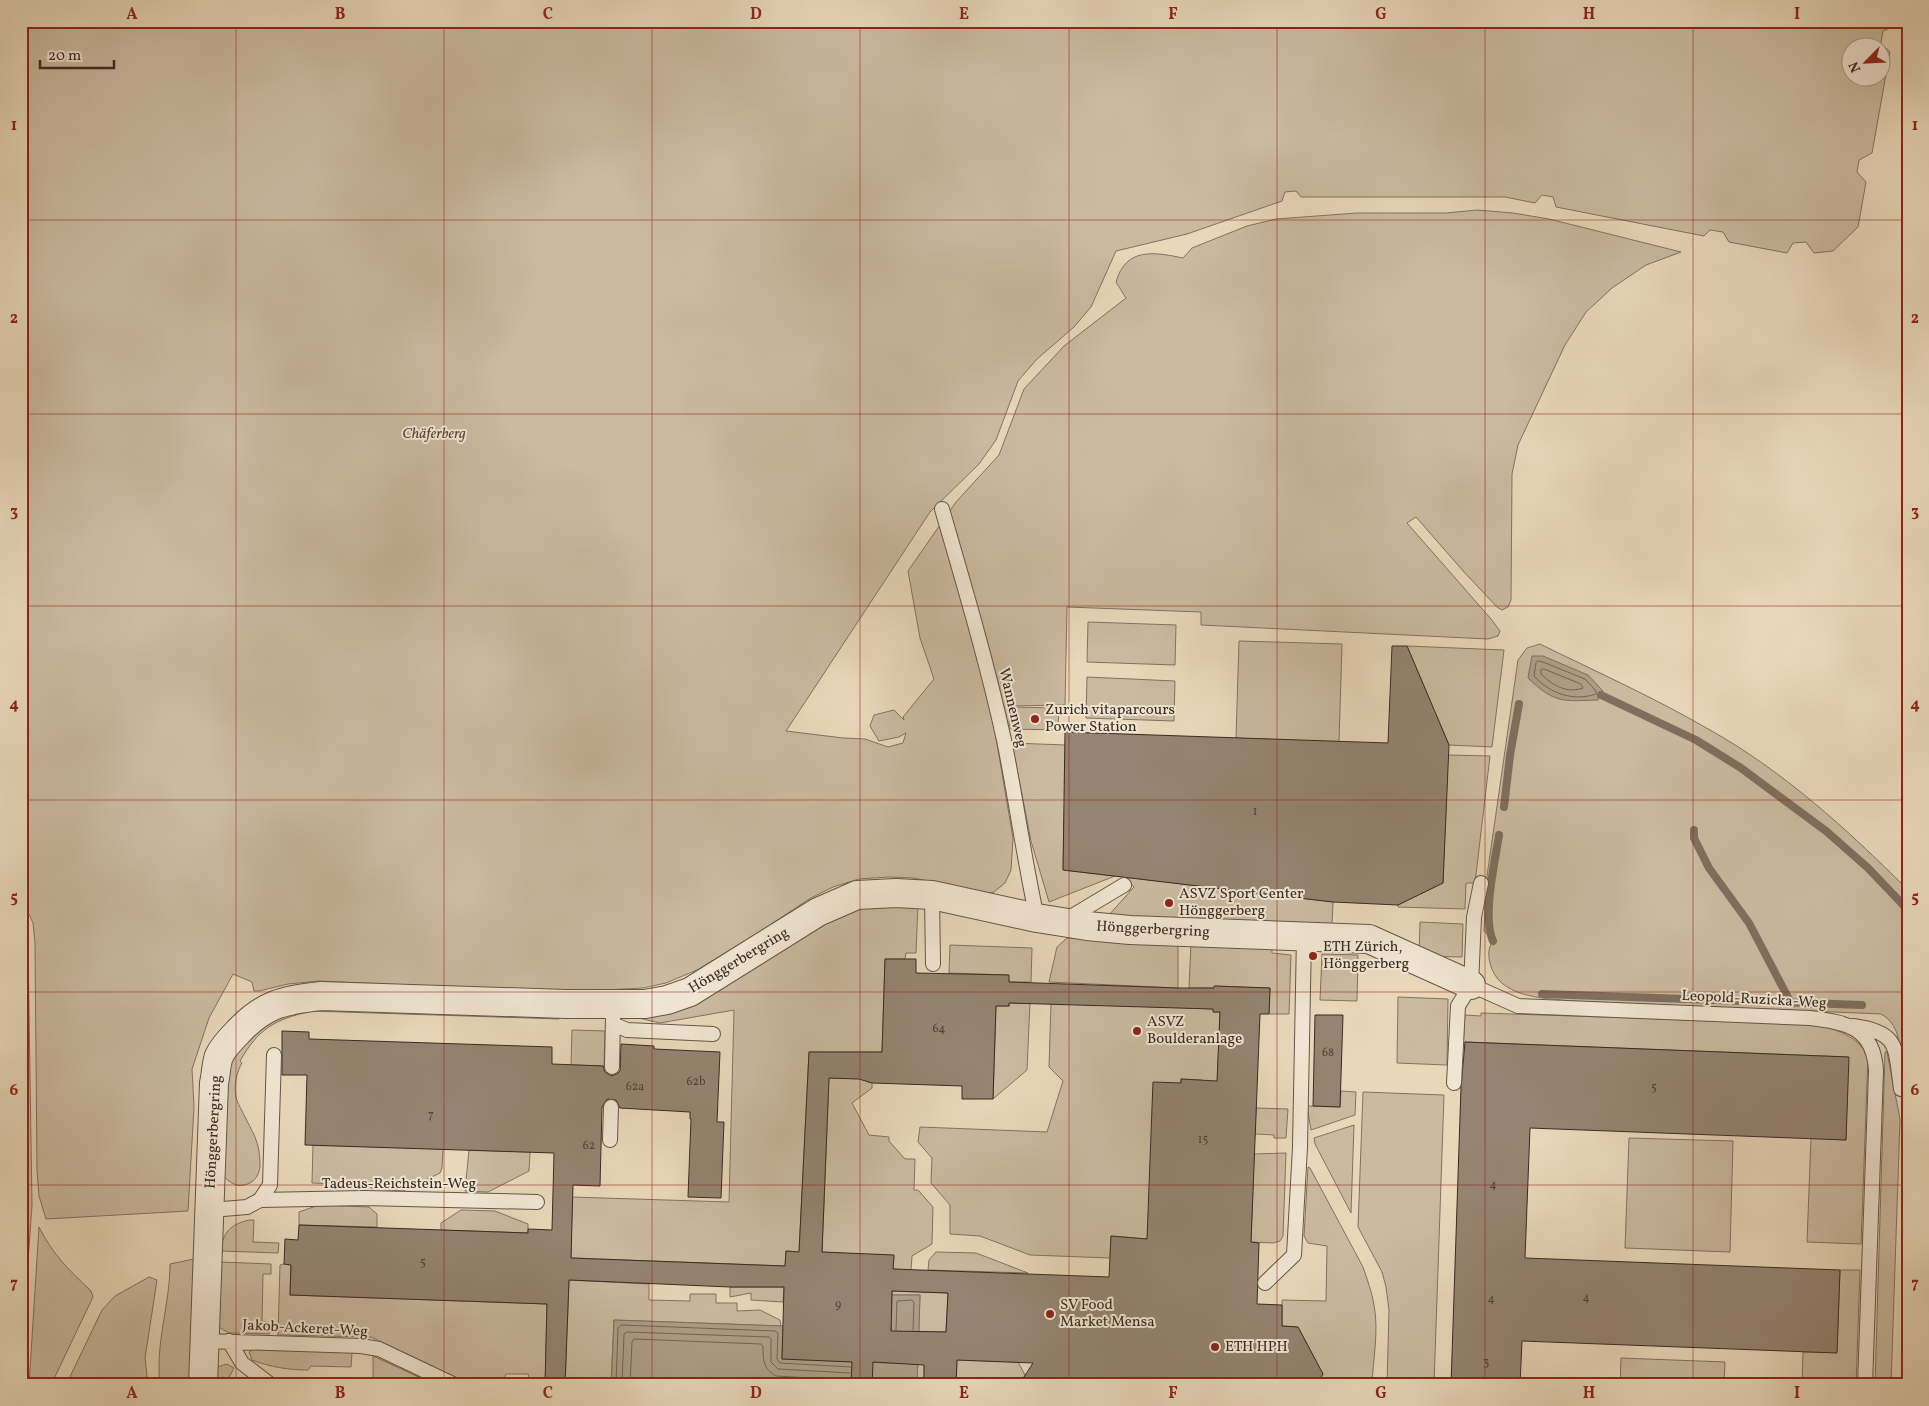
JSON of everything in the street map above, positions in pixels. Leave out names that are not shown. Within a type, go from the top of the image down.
[{"type":"street","name":"Hönggerbergring","points":[[203,1385],[217,1341],[211,1210],[214,1083],[219,1057],[230,1040],[252,1017],[274,1004],[300,998],[321,996],[566,1004],[613,1014],[690,992],[818,912],[857,895],[896,893],[932,895],[1049,920],[1087,926],[1130,930],[1369,939],[1471,985]]},
{"type":"lane","name":"Wannenweg","points":[[942,509],[1004,740],[1028,876],[1049,920]]},
{"type":"lane","points":[[1454,1083],[1458,1006],[1471,985],[1474,917],[1481,883]]},
{"type":"lane","points":[[1049,920],[1124,885]]},
{"type":"lane","points":[[932,895],[932,964]]},
{"type":"lane","points":[[1265,1283],[1294,1255],[1300,1147],[1304,936]]},
{"type":"lane","name":"Leopold-Ruzicka-Weg","points":[[1471,985],[1518,1006],[1810,1018],[1848,1025],[1868,1039],[1876,1057],[1876,1071],[1865,1385]]},
{"type":"lane","points":[[613,1014],[627,1030],[713,1034]]},
{"type":"lane","points":[[612,1066],[613,1014]]},
{"type":"lane","points":[[1848,1025],[1878,1031],[1885,1034],[1893,1043],[1901,1088]]},
{"type":"lane","points":[[260,1200],[270,1185],[274,1055]]},
{"type":"lane","points":[[610,1140],[611,1108]]},
{"type":"lane","name":"Tadeus-Reichstein-Weg","points":[[211,1210],[247,1207],[260,1200],[364,1198],[537,1202]]},
{"type":"lane","points":[[217,1341],[271,1385]]},
{"type":"lane","name":"Jakob-Ackeret-Weg","points":[[217,1341],[361,1346],[380,1350],[455,1385]]},
{"type":"green space","name":"Chäferberg","points":[[21,21],[1894,21],[1893,27],[1883,31],[1882,38],[1842,38],[1842,88],[1884,88],[1872,153],[1859,160],[1857,172],[1866,182],[1858,227],[1833,251],[1814,253],[1806,242],[1793,243],[1787,253],[1729,242],[1723,232],[1710,230],[1704,236],[1556,207],[1553,197],[1542,195],[1535,203],[1505,197],[1301,197],[1296,191],[1285,192],[1282,201],[1187,234],[1116,251],[1091,307],[1074,327],[1037,359],[1018,381],[996,440],[979,464],[930,512],[786,731],[865,739],[888,747],[903,743],[906,733],[899,737],[879,741],[870,726],[874,715],[894,710],[904,720],[903,717],[934,679],[920,638],[908,571],[956,502],[999,455],[1024,389],[1064,346],[1126,298],[1116,282],[1121,271],[1134,257],[1162,254],[1183,258],[1192,248],[1247,226],[1276,219],[1357,213],[1446,213],[1477,210],[1549,219],[1681,252],[1646,265],[1612,288],[1586,312],[1565,345],[1518,445],[1512,474],[1511,600],[1508,607],[1502,610],[1497,607],[1416,517],[1407,523],[1491,619],[1500,631],[1498,636],[1488,639],[1201,625],[1201,612],[1067,607],[1065,705],[1010,706],[1009,730],[995,732],[1013,838],[1011,870],[1005,883],[994,892],[983,895],[913,878],[859,879],[833,887],[809,899],[697,970],[666,983],[643,988],[566,992],[319,981],[288,984],[254,991],[252,982],[233,974],[209,1018],[192,1069],[194,1107],[188,1211],[46,1219],[39,1196],[37,1170],[35,943],[33,923],[21,897]]},
{"type":"green space","points":[[1088,622],[1176,625],[1175,665],[1087,662]]},
{"type":"green space","points":[[1239,641],[1342,644],[1339,742],[1236,738]]},
{"type":"green space","points":[[1540,644],[1668,707],[1737,746],[1789,783],[1838,823],[1907,889],[1908,1061],[1902,1061],[1895,1028],[1881,1014],[1572,1001],[1523,994],[1512,990],[1502,983],[1495,975],[1489,960],[1489,949],[1493,941],[1484,931],[1486,883],[1518,660],[1527,648]]},
{"type":"green space","points":[[1407,646],[1504,650],[1492,747],[1449,745]]},
{"type":"green space","points":[[1087,677],[1175,681],[1174,721],[1086,718]]},
{"type":"green space","name":"Zurich vitaparcours Power Station","points":[[1012,707],[1059,708],[1058,730],[1011,729]]},
{"type":"green space","points":[[1012,743],[1066,745],[1063,870],[1115,876],[1049,902],[1031,841]]},
{"type":"green space","points":[[1448,755],[1490,756],[1475,883],[1466,883],[1465,909],[1398,907],[1398,905],[1443,883]]},
{"type":"green space","points":[[1124,877],[1333,902],[1332,924],[1108,916],[1134,887]]},
{"type":"green space","points":[[872,904],[918,905],[916,953],[906,953],[905,959],[885,959],[882,1052],[809,1052],[799,1252],[786,1251],[785,1266],[571,1258],[572,1197],[729,1202],[734,1010],[660,1023],[630,1016],[833,917]]},
{"type":"green space","points":[[21,915],[28,946],[32,1205],[21,1360]]},
{"type":"green space","points":[[1420,922],[1463,924],[1462,957],[1419,956]]},
{"type":"green space","points":[[1067,938],[1178,942],[1178,988],[1049,982],[1057,947]]},
{"type":"green space","points":[[1191,942],[1272,944],[1272,953],[1291,955],[1289,1014],[1269,1014],[1270,988],[1215,986],[1214,988],[1189,988]]},
{"type":"green space","points":[[950,945],[1032,948],[1031,982],[1009,982],[1008,975],[949,973]]},
{"type":"green space","points":[[1322,954],[1358,955],[1357,1001],[1320,1000]]},
{"type":"green space","points":[[1398,997],[1448,999],[1447,1065],[1397,1063]]},
{"type":"green space","points":[[1009,1003],[1030,1003],[1027,1070],[993,1099],[996,1006],[1009,1006]]},
{"type":"green space","points":[[1051,1003],[1213,1009],[1214,1012],[1220,1012],[1217,1087],[1202,1086],[1202,1080],[1181,1079],[1147,1239],[1111,1236],[1110,1258],[1030,1255],[980,1236],[950,1234],[950,1205],[931,1183],[932,1158],[918,1142],[920,1127],[1047,1132],[1063,1081],[1049,1067]]},
{"type":"green space","points":[[341,1007],[559,1014],[559,1019],[311,1011],[277,1022],[261,1033],[240,1061],[242,1063],[236,1080],[236,1097],[257,1143],[260,1166],[257,1176],[251,1183],[235,1185],[230,1182],[223,1176],[227,1079],[231,1063],[240,1045],[247,1037],[282,1013]]},
{"type":"green space","points":[[1481,1013],[1816,1024],[1853,1039],[1868,1057],[1861,1244],[1807,1242],[1811,1138],[1846,1140],[1848,1057],[1463,1042],[1465,1015],[1481,1016]]},
{"type":"green space","points":[[572,1030],[605,1031],[604,1066],[571,1065]]},
{"type":"green space","points":[[1885,1052],[1887,1052],[1900,1119],[1891,1385],[1875,1385]]},
{"type":"green space","points":[[829,1078],[868,1079],[868,1082],[872,1083],[872,1088],[852,1103],[869,1135],[889,1137],[889,1141],[905,1159],[915,1159],[914,1190],[918,1190],[933,1207],[932,1244],[912,1256],[911,1270],[893,1269],[894,1256],[822,1252]]},
{"type":"green space","points":[[1341,1091],[1356,1092],[1355,1115],[1311,1130],[1307,1106],[1340,1107]]},
{"type":"green space","points":[[1363,1092],[1444,1095],[1434,1385],[1387,1385],[1389,1310],[1386,1287],[1382,1272],[1358,1227]]},
{"type":"green space","points":[[1256,1108],[1288,1109],[1286,1138],[1274,1138],[1274,1135],[1255,1134]]},
{"type":"green space","points":[[1354,1125],[1351,1213],[1315,1144],[1314,1138]]},
{"type":"green space","points":[[1629,1138],[1733,1141],[1730,1252],[1625,1248]]},
{"type":"green space","points":[[313,1145],[443,1149],[442,1168],[440,1173],[403,1191],[373,1189],[367,1185],[312,1183]]},
{"type":"green space","points":[[469,1150],[530,1152],[529,1171],[488,1192],[465,1191]]},
{"type":"green space","points":[[1286,1153],[1283,1236],[1280,1241],[1273,1243],[1251,1242],[1254,1154]]},
{"type":"green space","points":[[1308,1167],[1363,1267],[1371,1290],[1376,1325],[1372,1385],[1316,1385],[1323,1374],[1298,1327],[1282,1326],[1282,1300],[1326,1301],[1327,1246],[1308,1243],[1304,1236]]},
{"type":"green space","points":[[319,1205],[369,1207],[377,1214],[377,1227],[299,1225],[299,1212]]},
{"type":"green space","points":[[461,1210],[495,1211],[528,1224],[528,1233],[441,1230],[441,1223]]},
{"type":"green space","points":[[254,1220],[253,1242],[279,1243],[278,1253],[221,1251],[223,1239],[229,1230],[237,1224]]},
{"type":"green space","points":[[39,1227],[56,1254],[91,1291],[93,1297],[51,1385],[29,1385]]},
{"type":"green space","points":[[936,1252],[976,1253],[1028,1273],[928,1270],[929,1260]]},
{"type":"green space","points":[[194,1259],[189,1385],[160,1385],[159,1354],[168,1294],[170,1264]]},
{"type":"green space","points":[[220,1262],[271,1264],[271,1274],[263,1274],[262,1322],[269,1322],[269,1334],[229,1333],[217,1326]]},
{"type":"green space","points":[[280,1265],[291,1265],[290,1295],[547,1304],[545,1385],[531,1385],[528,1374],[506,1374],[501,1385],[471,1385],[371,1337],[278,1335]]},
{"type":"green space","points":[[1840,1270],[1860,1270],[1856,1385],[1802,1385],[1803,1352],[1837,1352]]},
{"type":"green space","points":[[149,1277],[157,1280],[145,1358],[148,1385],[66,1385],[102,1310],[115,1296]]},
{"type":"green space","points":[[569,1280],[649,1284],[649,1300],[690,1301],[690,1294],[716,1294],[716,1303],[737,1303],[737,1311],[760,1310],[780,1320],[781,1326],[614,1320],[611,1385],[565,1385]]},
{"type":"green space","points":[[730,1287],[784,1287],[783,1302],[751,1300],[751,1293],[730,1297]]},
{"type":"green space","points":[[892,1291],[948,1293],[946,1332],[925,1332],[924,1385],[917,1385],[920,1295],[892,1295]]},
{"type":"green space","points":[[254,1349],[352,1352],[351,1367],[311,1366],[308,1370],[280,1368],[252,1360],[249,1352]]},
{"type":"green space","points":[[373,1356],[436,1385],[373,1385]]},
{"type":"green space","points":[[1621,1358],[1725,1362],[1724,1385],[1620,1385]]},
{"type":"green space","points":[[957,1360],[1018,1362],[1025,1375],[1019,1385],[956,1385]]},
{"type":"green space","points":[[227,1364],[234,1368],[225,1385],[216,1385],[217,1367]]},
{"type":"water","points":[[1532,656],[1543,656],[1588,675],[1603,691],[1598,700],[1576,701],[1560,699],[1545,693],[1528,678]]},
{"type":"water","points":[[892,1295],[920,1295],[917,1385],[611,1385],[614,1320],[783,1326],[782,1359],[890,1363]]},
{"type":"building","points":[[1392,646],[1407,646],[1449,745],[1443,883],[1398,905],[1333,902],[1063,870],[1065,732],[1388,743]]},
{"type":"building","points":[[885,959],[916,959],[916,973],[1009,975],[1009,982],[1178,988],[1214,988],[1214,986],[1270,988],[1269,1014],[1260,1014],[1251,1242],[1259,1243],[1257,1304],[1282,1305],[1282,1326],[1298,1327],[1323,1374],[1316,1385],[1019,1385],[1033,1363],[957,1360],[956,1385],[924,1385],[924,1365],[873,1362],[872,1385],[851,1385],[852,1362],[782,1359],[784,1287],[730,1287],[569,1280],[565,1385],[545,1385],[547,1304],[290,1295],[291,1265],[284,1264],[285,1239],[298,1240],[299,1225],[528,1233],[528,1229],[552,1230],[554,1153],[305,1145],[307,1075],[282,1075],[282,1031],[309,1032],[309,1039],[552,1047],[552,1064],[603,1066],[605,1072],[611,1076],[620,1071],[621,1044],[654,1046],[654,1049],[720,1052],[717,1122],[724,1122],[721,1198],[688,1197],[690,1112],[620,1108],[616,1100],[607,1099],[602,1107],[600,1186],[573,1185],[571,1258],[785,1266],[786,1251],[799,1252],[809,1052],[882,1052]],"holes":[[[1009,1003],[1213,1009],[1213,1012],[1220,1012],[1217,1081],[1181,1079],[1181,1083],[1153,1082],[1147,1239],[1111,1236],[1109,1277],[893,1269],[894,1255],[822,1252],[829,1078],[859,1079],[872,1083],[962,1086],[962,1099],[993,1099],[996,1006],[1009,1006]],[[892,1291],[948,1293],[946,1332],[891,1331]]]},
{"type":"building","points":[[1315,1015],[1343,1015],[1340,1107],[1313,1106]]},
{"type":"building","points":[[1465,1042],[1849,1057],[1846,1140],[1530,1128],[1525,1258],[1840,1270],[1837,1353],[1522,1341],[1520,1385],[1451,1385],[1461,1087]]},
{"type":"waterway","points":[[1601,695],[1696,740],[1741,768],[1826,831],[1868,868],[1908,910]]},
{"type":"waterway","points":[[1504,807],[1510,755],[1519,704]]},
{"type":"waterway","points":[[1694,830],[1694,838],[1709,868],[1749,923],[1791,1003]]},
{"type":"waterway","points":[[1493,941],[1490,931],[1489,904],[1499,835]]},
{"type":"waterway","points":[[1542,994],[1862,1005]]},
{"type":"place","name":"Zurich vitaparcours Power Station","points":[[1035,719]]},
{"type":"place","name":"ASVZ Sport Center Hönggerberg","points":[[1169,903]]},
{"type":"place","name":"ETH Zürich, Hönggerberg","points":[[1313,956]]},
{"type":"place","name":"ASVZ Boulderanlage","points":[[1137,1031]]},
{"type":"place","name":"SV Food Market Mensa","points":[[1050,1314]]},
{"type":"place","name":"ETH HPH","points":[[1215,1347]]}]
